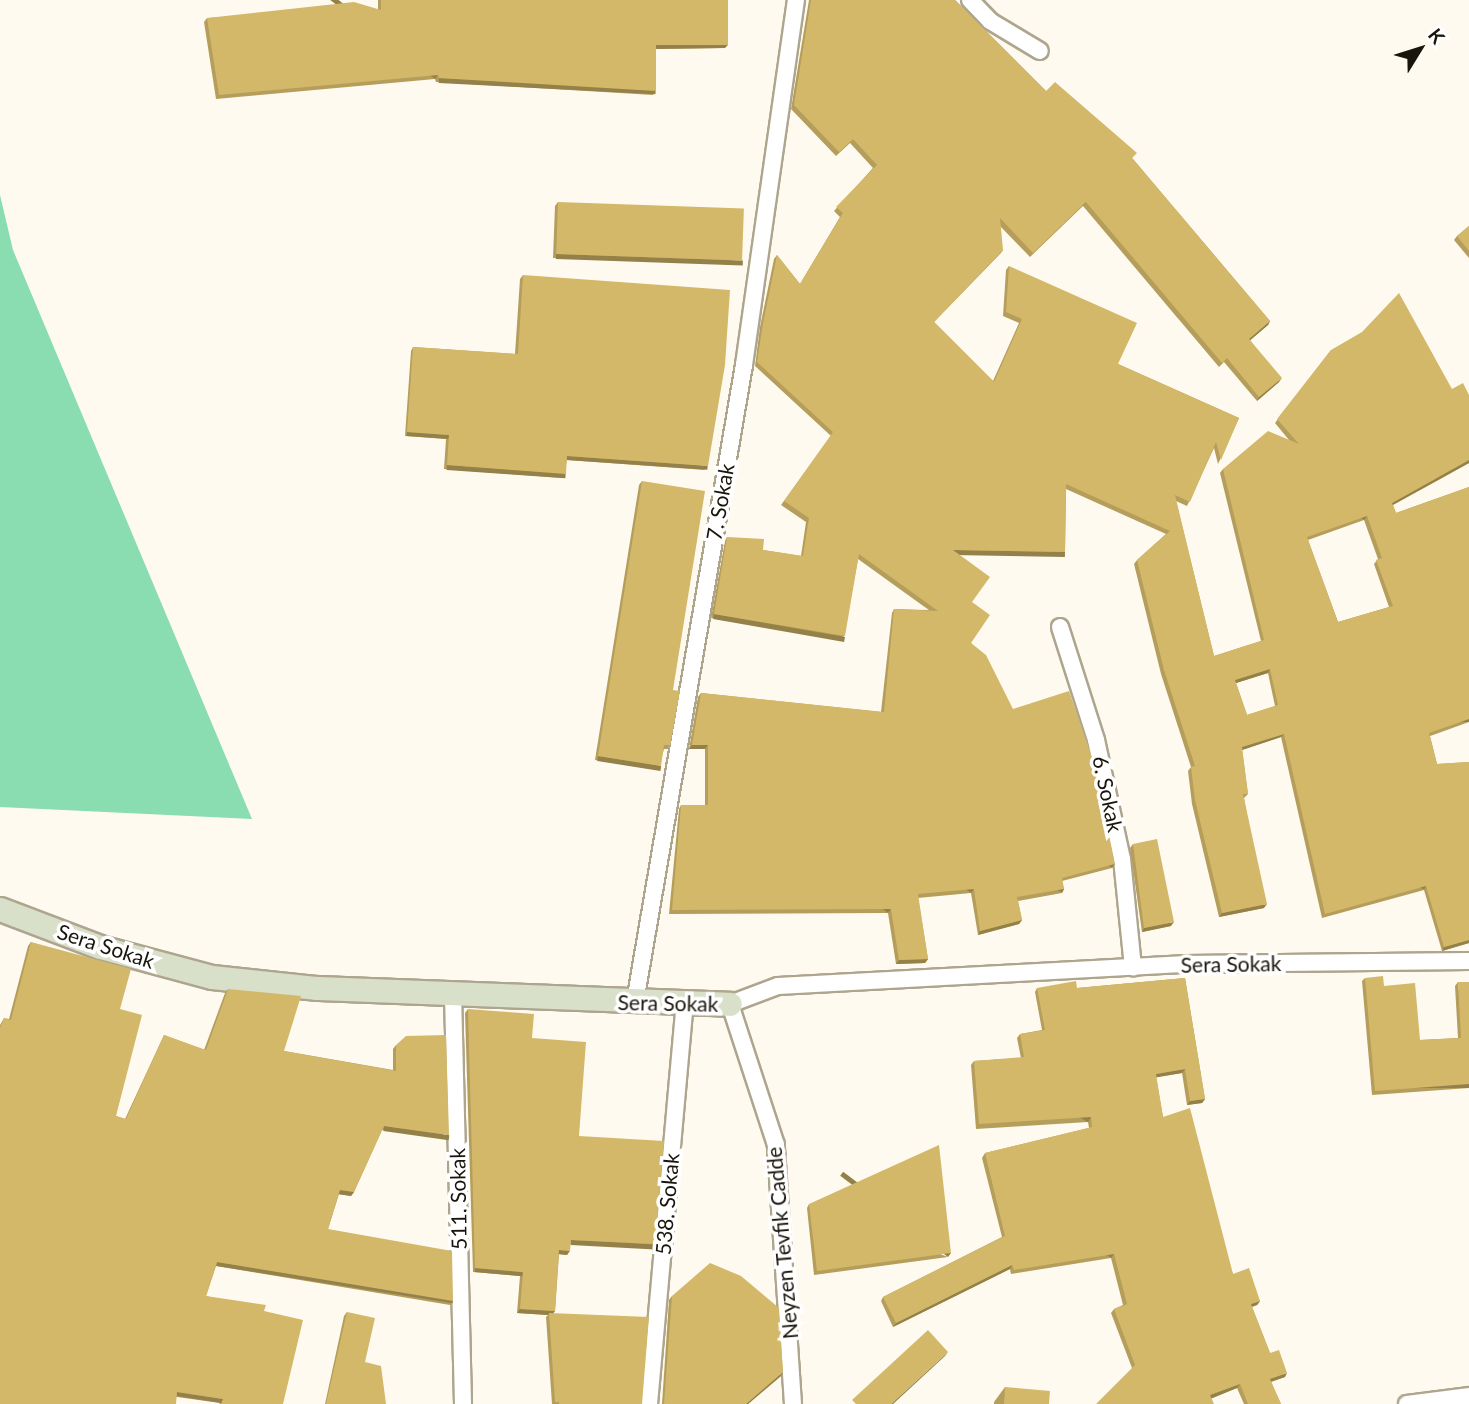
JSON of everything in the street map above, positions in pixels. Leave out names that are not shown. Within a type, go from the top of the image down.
[{"type":"street","name":"7. Sokak","points":[[635,1002],[744,365],[796,0]]},
{"type":"street","points":[[970,0],[990,20],[1040,51]]},
{"type":"street","name":"6. Sokak","points":[[1060,626],[1096,740],[1122,859],[1133,967]]},
{"type":"street","name":"Sera Sokak","points":[[0,909],[100,947],[212,977],[453,994],[635,1002],[730,1004],[778,986],[1133,967],[1469,961]]},
{"type":"street","name":"511. Sokak","points":[[453,994],[463,1404]]},
{"type":"street","name":"538. Sokak","points":[[649,1404],[685,1003]]},
{"type":"street","name":"Neyzen Tevfik Cadde","points":[[730,1004],[776,1144],[793,1404]]},
{"type":"street","points":[[1407,1404],[1469,1396]]},
{"type":"green space","points":[[0,195],[13,250],[252,819],[0,807]]},
{"type":"building","points":[[381,0],[728,0],[728,45],[656,45],[656,91],[439,78],[438,75],[219,95],[207,18],[354,2],[381,10]]},
{"type":"building","points":[[811,0],[955,0],[1046,91],[1055,82],[1137,153],[1132,158],[1270,321],[1249,339],[1282,378],[1259,397],[1227,358],[1222,363],[1086,202],[1033,253],[1000,218],[1003,250],[934,322],[994,382],[1022,319],[1006,312],[1009,266],[1137,323],[1118,364],[1239,418],[1221,460],[1216,442],[1190,502],[1175,495],[1214,656],[1264,640],[1223,469],[1268,431],[1299,444],[1277,419],[1331,350],[1362,332],[1399,293],[1452,389],[1463,383],[1469,395],[1469,460],[1392,503],[1396,513],[1469,487],[1469,719],[1429,733],[1437,764],[1469,762],[1469,940],[1444,947],[1426,886],[1325,914],[1284,734],[1242,747],[1248,794],[1243,794],[1267,904],[1222,913],[1195,800],[1191,767],[1195,766],[1164,670],[1137,560],[1170,531],[1066,484],[1065,552],[953,550],[990,577],[972,602],[990,615],[971,643],[986,655],[1013,709],[1069,691],[1094,763],[1115,864],[1062,878],[1064,889],[1017,897],[1022,920],[980,931],[974,889],[918,894],[928,959],[899,960],[891,909],[672,910],[681,805],[708,805],[708,745],[692,745],[701,693],[884,712],[894,609],[938,611],[859,554],[845,636],[714,614],[727,537],[764,539],[763,550],[803,556],[809,518],[784,501],[833,432],[757,362],[763,323],[777,255],[800,284],[843,213],[836,207],[877,165],[853,139],[839,152],[794,105]],"holes":[[[1367,516],[1382,558],[1376,560],[1393,606],[1338,622],[1307,537]],[[1270,669],[1278,705],[1247,715],[1235,680]]]},
{"type":"building","points":[[558,202],[744,208],[742,260],[556,254]]},
{"type":"building","points":[[1469,226],[1469,251],[1457,236]]},
{"type":"building","points":[[523,275],[730,290],[725,365],[708,466],[567,456],[566,474],[447,465],[449,435],[407,432],[413,347],[518,354]]},
{"type":"building","points":[[642,481],[705,491],[673,690],[680,691],[670,745],[664,745],[661,766],[598,756]]},
{"type":"building","points":[[1157,839],[1174,922],[1144,928],[1133,844]]},
{"type":"building","points":[[31,942],[131,969],[120,1009],[142,1015],[116,1116],[126,1119],[164,1035],[206,1050],[228,989],[301,996],[284,1051],[396,1071],[396,1045],[406,1036],[446,1035],[449,1135],[384,1126],[354,1192],[340,1190],[328,1229],[452,1251],[453,1301],[217,1262],[206,1296],[266,1305],[264,1311],[303,1320],[283,1404],[221,1404],[223,1399],[177,1392],[176,1404],[0,1404],[0,1028],[4,1018],[11,1020]]},
{"type":"building","points":[[1383,976],[1384,986],[1415,983],[1420,1040],[1461,1038],[1458,982],[1469,982],[1469,1084],[1375,1091],[1365,978]]},
{"type":"building","points":[[1185,978],[1205,1099],[1190,1101],[1185,1069],[1156,1074],[1163,1117],[1190,1108],[1233,1274],[1249,1268],[1260,1301],[1251,1304],[1270,1353],[1279,1350],[1287,1373],[1270,1379],[1281,1404],[1248,1404],[1240,1384],[1210,1395],[1214,1404],[1096,1404],[1135,1365],[1114,1309],[1127,1304],[1114,1254],[1014,1270],[1012,1265],[896,1323],[883,1297],[1005,1236],[985,1153],[1092,1127],[1091,1117],[979,1124],[974,1061],[1024,1057],[1020,1034],[1045,1030],[1037,988],[1076,981],[1077,988]]},
{"type":"building","points":[[468,1009],[534,1014],[532,1038],[586,1042],[579,1136],[664,1141],[655,1244],[571,1240],[570,1251],[559,1250],[555,1311],[520,1309],[523,1272],[475,1268]]},
{"type":"building","points":[[939,1145],[951,1253],[817,1271],[809,1204]]},
{"type":"building","points":[[710,1263],[741,1276],[779,1308],[783,1372],[746,1404],[664,1404],[672,1296]]},
{"type":"building","points":[[347,1312],[375,1318],[365,1362],[381,1366],[386,1404],[326,1404]]},
{"type":"building","points":[[549,1313],[649,1317],[642,1404],[555,1402]]},
{"type":"building","points":[[928,1330],[948,1352],[891,1404],[856,1404],[852,1400]]},
{"type":"building","points":[[1005,1387],[1050,1391],[1049,1404],[1004,1404]]}]
